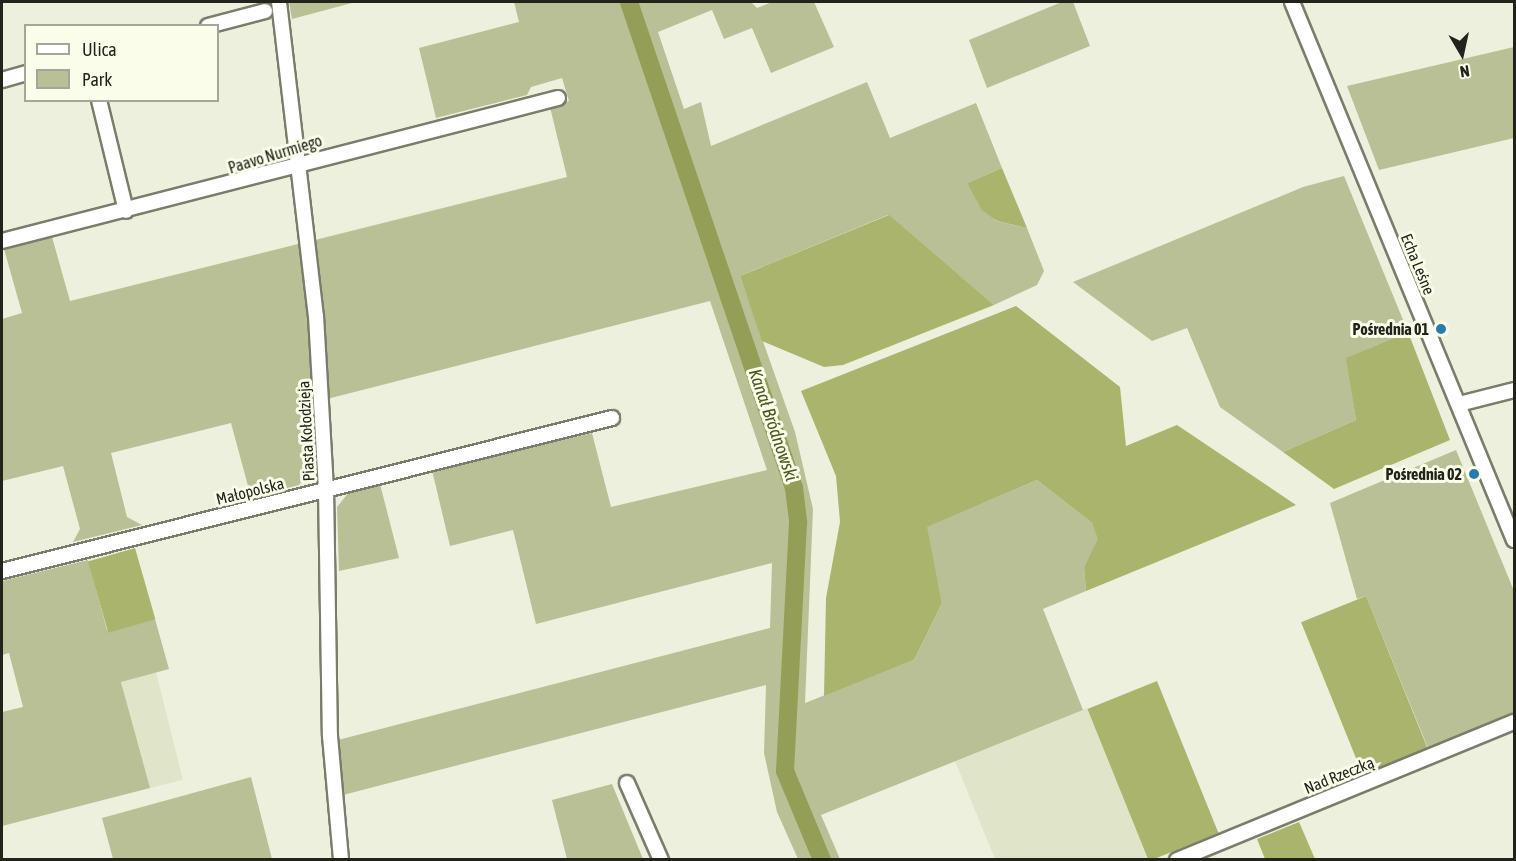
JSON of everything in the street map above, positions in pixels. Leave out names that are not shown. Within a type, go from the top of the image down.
[{"type":"street","name":"Piasta Kołodzieja","points":[[279,2],[316,316],[326,488],[330,736],[341,860]]},
{"type":"street","name":"Echa Leśne","points":[[1292,2],[1515,540]]},
{"type":"street","points":[[216,24],[265,11]]},
{"type":"street","points":[[2,80],[24,74]]},
{"type":"street","name":"Paavo Nurmiego","points":[[2,242],[558,98]]},
{"type":"street","points":[[99,102],[126,211]]},
{"type":"street","points":[[1459,404],[1515,390]]},
{"type":"street","name":"Małopolska","points":[[2,572],[326,488],[612,418]]},
{"type":"street","name":"Nad Rzeczką","points":[[1177,860],[1515,722]]},
{"type":"street","points":[[627,783],[661,860]]},
{"type":"shaded area","points":[[156,672],[183,780],[148,788],[121,681]]},
{"type":"shaded area","points":[[1087,708],[1150,859],[995,859],[955,761]]},
{"type":"green space","points":[[289,2],[351,2],[352,3],[292,19]]},
{"type":"green space","points":[[514,2],[751,2],[757,8],[772,2],[814,2],[834,47],[771,73],[752,28],[724,39],[712,10],[658,32],[684,109],[701,102],[711,146],[867,82],[890,138],[976,103],[1002,168],[967,183],[996,221],[1027,228],[1044,271],[1037,285],[994,305],[888,215],[740,276],[795,432],[813,509],[805,703],[914,660],[942,603],[926,527],[1037,480],[1092,523],[1099,539],[1084,567],[1086,591],[1043,609],[1083,710],[821,815],[840,859],[798,859],[777,812],[764,753],[766,685],[343,795],[338,740],[770,628],[772,563],[536,624],[513,530],[450,546],[432,470],[592,433],[611,507],[767,470],[710,301],[327,399],[311,241],[567,177],[550,107],[569,101],[562,78],[531,87],[527,95],[436,118],[419,48],[519,22]]},
{"type":"green space","points":[[1062,2],[1073,2],[1090,46],[987,88],[969,40]]},
{"type":"green space","points":[[1514,47],[1514,138],[1379,170],[1347,86]]},
{"type":"green space","points":[[1002,168],[1027,228],[997,221],[982,210],[967,183]]},
{"type":"green space","points":[[1344,176],[1408,332],[1347,358],[1356,420],[1283,452],[1220,407],[1187,328],[1152,341],[1073,282],[1303,187]]},
{"type":"green space","points":[[889,215],[994,305],[843,365],[824,367],[762,341],[740,276]]},
{"type":"green space","points":[[52,237],[70,301],[302,243],[315,402],[307,404],[310,471],[299,485],[251,497],[231,423],[111,453],[127,517],[142,525],[73,542],[80,529],[63,466],[2,481],[2,319],[22,313],[4,249]]},
{"type":"green space","points":[[1016,306],[1120,387],[1126,446],[1177,425],[1296,505],[1086,591],[1084,567],[1098,539],[1092,523],[1037,480],[927,527],[942,603],[914,660],[824,696],[826,598],[840,522],[836,476],[801,391]]},
{"type":"green space","points":[[1408,332],[1450,440],[1334,489],[1283,452],[1356,420],[1346,358]]},
{"type":"green space","points":[[1456,450],[1514,591],[1514,713],[1428,748],[1366,596],[1357,599],[1330,503]]},
{"type":"green space","points":[[380,484],[399,558],[339,571],[337,507],[350,491]]},
{"type":"green space","points":[[135,548],[155,619],[108,633],[88,562]]},
{"type":"green space","points":[[88,560],[107,630],[155,619],[169,669],[121,682],[150,788],[2,826],[2,712],[23,707],[9,653],[2,655],[2,581]]},
{"type":"green space","points":[[1366,596],[1427,748],[1363,774],[1301,622]]},
{"type":"green space","points":[[1157,681],[1218,833],[1148,860],[1087,709]]},
{"type":"green space","points":[[251,777],[272,859],[113,859],[102,818]]},
{"type":"green space","points":[[612,784],[643,859],[567,859],[552,800]]},
{"type":"green space","points":[[1299,822],[1315,859],[1265,859],[1257,839]]},
{"type":"waterway","name":"Kanał Bródnowski","points":[[629,2],[794,488],[798,523],[785,771],[822,860]]},
{"type":"place","name":"Pośrednia 01","points":[[1441,329]]},
{"type":"place","name":"Pośrednia 02","points":[[1474,474]]}]
